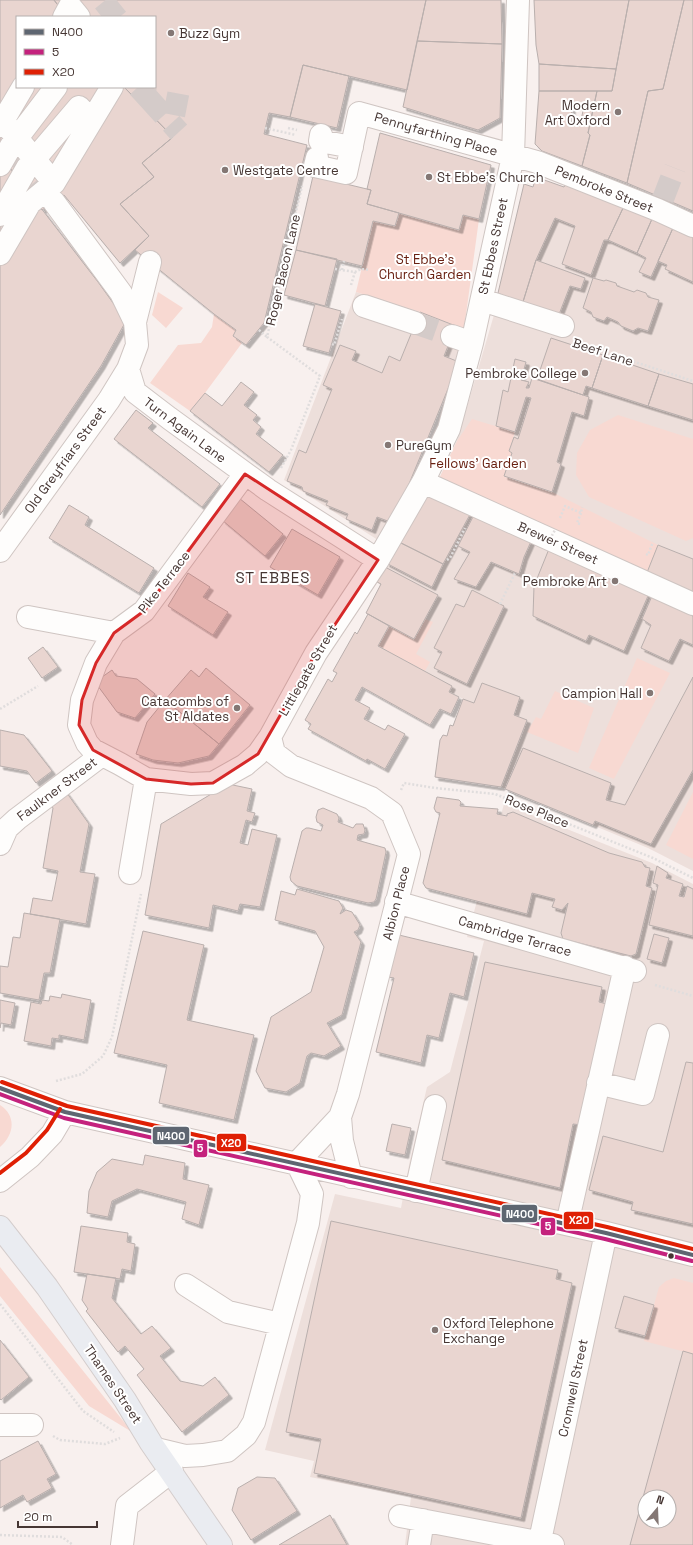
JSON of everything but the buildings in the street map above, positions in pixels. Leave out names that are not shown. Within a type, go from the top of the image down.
[{"type":"main road","name":"Thames Street","points":[[0,1227],[47,1287],[221,1545]]},
{"type":"street","name":"St Ebbes Street","points":[[423,482],[449,429],[472,343],[513,156],[518,0]]},
{"type":"street","points":[[65,16],[70,6],[78,16]]},
{"type":"street","points":[[22,88],[2,124],[54,193],[121,293],[135,322]]},
{"type":"street","points":[[0,165],[11,146],[55,88]]},
{"type":"street","points":[[0,254],[30,204],[54,193],[111,88]]},
{"type":"street","points":[[0,215],[27,168],[79,107],[85,112]]},
{"type":"street","name":"Pennyfarthing Place","points":[[318,150],[352,147],[360,113],[513,156]]},
{"type":"street","name":"Pembroke Street","points":[[513,156],[537,162],[660,204],[693,226]]},
{"type":"street","points":[[128,369],[137,346],[135,322],[150,262]]},
{"type":"street","name":"Beef Lane","points":[[482,300],[563,326]]},
{"type":"street","points":[[364,306],[416,323]]},
{"type":"street","points":[[452,336],[472,343]]},
{"type":"street","name":"Turn Again Lane","points":[[128,369],[135,392],[169,418],[268,490],[378,560]]},
{"type":"street","name":"Old Greyfriars Street","points":[[0,550],[109,400],[128,369]]},
{"type":"street","name":"Pike Terrace","points":[[114,633],[144,611],[245,474]]},
{"type":"street","name":"Littlegate Street","points":[[146,779],[190,784],[213,783],[245,765],[258,754],[270,737],[316,653],[378,560],[423,482]]},
{"type":"street","name":"Brewer Street","points":[[423,482],[693,604]]},
{"type":"street","points":[[28,617],[114,633]]},
{"type":"street","name":"Faulkner Street","points":[[114,633],[93,670],[82,700],[79,725],[87,743],[93,750],[146,779]]},
{"type":"street","points":[[270,737],[274,753],[291,766],[371,798],[392,813]]},
{"type":"street","name":"Faulkner Street","points":[[0,844],[6,828],[102,755]]},
{"type":"street","points":[[130,873],[146,779]]},
{"type":"street","name":"Albion Place","points":[[351,1177],[342,1141],[340,1117],[350,1088],[409,854],[392,813]]},
{"type":"street","name":"Cambridge Terrace","points":[[396,902],[630,969]]},
{"type":"street","points":[[567,1224],[598,1083],[630,969]]},
{"type":"street","points":[[598,1083],[643,1094],[658,1036]]},
{"type":"street","points":[[0,1088],[65,1112],[567,1224],[693,1255]]},
{"type":"street","points":[[416,1191],[435,1106]]},
{"type":"street","points":[[0,1181],[30,1157],[52,1134],[65,1112]]},
{"type":"street","name":"Albion Place","points":[[297,1163],[340,1117]]},
{"type":"street","points":[[156,1449],[185,1456],[227,1451],[246,1435],[254,1422],[308,1223],[312,1194],[297,1163]]},
{"type":"street","name":"Cromwell Street","points":[[544,1544],[606,1233]]},
{"type":"street","points":[[186,1285],[228,1312],[280,1324]]},
{"type":"street","points":[[0,1425],[32,1425]]},
{"type":"street","points":[[122,1545],[127,1506],[172,1471]]},
{"type":"street","points":[[400,1516],[544,1544]]},
{"type":"street","points":[[419,1545],[423,1520]]},
{"type":"path","points":[[265,128],[318,150]]},
{"type":"path","name":"Roger Bacon Lane","points":[[268,490],[291,450],[320,376],[267,337],[307,164],[318,150]]},
{"type":"path","points":[[342,270],[344,261]]},
{"type":"path","points":[[335,269],[355,272],[361,269],[370,270]]},
{"type":"path","name":"Beef Lane","points":[[563,326],[568,328],[564,339],[693,381]]},
{"type":"path","points":[[259,330],[267,337]]},
{"type":"path","points":[[548,543],[565,506],[581,513]]},
{"type":"path","points":[[582,507],[577,523],[584,526]]},
{"type":"path","points":[[447,560],[450,558],[466,527]]},
{"type":"path","points":[[641,552],[648,555],[653,542]]},
{"type":"path","points":[[500,604],[515,573]]},
{"type":"path","points":[[0,710],[38,686]]},
{"type":"path","name":"Rose Place","points":[[392,813],[404,783],[435,788],[495,794],[653,858],[693,878]]},
{"type":"path","points":[[51,1080],[57,1081],[82,1074],[103,1056],[112,1037],[142,891]]},
{"type":"path","points":[[630,969],[632,980],[693,996]]},
{"type":"path","points":[[0,1304],[83,1411],[122,1437],[105,1444],[60,1440],[32,1425]]},
{"type":"path","points":[[0,1535],[62,1538],[73,1545]]},
{"type":"highlighted area","points":[[245,474],[378,560],[316,653],[258,754],[213,783],[191,784],[146,779],[93,750],[79,725],[82,700],[96,663],[114,633],[144,611]]},
{"type":"shaded area","name":"Pembroke College","points":[[566,183],[693,237],[693,596],[439,479],[457,441],[501,291],[524,184],[533,187],[564,187]]},
{"type":"shaded area","points":[[356,292],[420,312],[464,329],[459,362],[381,542],[284,480]]},
{"type":"shaded area","points":[[427,488],[693,616],[693,871],[648,848],[501,787],[435,777],[440,740],[443,735],[447,736],[450,725],[453,726],[463,699],[449,692],[452,686],[378,646],[389,626],[366,613],[381,585],[377,582],[386,563],[432,586],[443,564]]},
{"type":"shaded area","points":[[504,804],[652,863],[693,884],[693,1545],[405,1545],[411,1497],[310,1477],[314,1461],[265,1450],[335,1194],[401,1208],[410,1160],[427,1087],[450,1072],[484,941],[467,937]]},
{"type":"green space","name":"St Ebbe's Church Garden","points":[[399,213],[459,230],[463,215],[479,219],[464,329],[420,312],[356,292],[373,221],[395,226]]},
{"type":"green space","points":[[158,292],[183,308],[166,328],[152,315]]},
{"type":"green space","points":[[214,314],[236,330],[233,336],[242,343],[190,411],[150,383],[178,345],[201,343],[212,327]]},
{"type":"green space","points":[[618,415],[693,439],[693,538],[686,541],[589,497],[576,475],[577,453],[590,430]]},
{"type":"green space","name":"Fellows' Garden","points":[[472,419],[515,432],[509,451],[512,453],[504,476],[552,492],[658,545],[646,575],[439,479],[457,441]]},
{"type":"green space","points":[[425,619],[433,622],[416,654],[430,662],[425,671],[378,646],[389,626],[414,638]]},
{"type":"green space","points":[[637,658],[670,673],[614,779],[589,768]]},
{"type":"green space","points":[[555,691],[594,708],[578,753],[527,732],[536,717],[541,719]]},
{"type":"green space","points":[[693,792],[693,859],[666,845]]},
{"type":"green space","points":[[0,1105],[9,1115],[12,1126],[8,1137],[0,1147]]},
{"type":"green space","points":[[0,1267],[132,1432],[89,1406],[0,1296]]},
{"type":"green space","points":[[674,1278],[693,1283],[693,1354],[644,1341],[659,1287],[666,1281]]},
{"type":"tunnel","points":[[103,16],[123,0]]},
{"type":"tunnel","points":[[139,88],[149,99],[190,107]]},
{"type":"tunnel","points":[[149,99],[179,132]]},
{"type":"tunnel","points":[[17,154],[54,202]]},
{"type":"tunnel","points":[[663,199],[675,168]]},
{"type":"tunnel","points":[[415,323],[452,336]]},
{"type":"transit line","name":"X20","points":[[2,1082],[67,1106],[607,1227],[693,1249]]},
{"type":"transit line","name":"N400","points":[[0,1088],[65,1112],[606,1233],[693,1255]]},
{"type":"transit line","name":"5","points":[[0,1094],[64,1118],[605,1239],[692,1261]]},
{"type":"transit line","name":"X20","points":[[0,1173],[26,1153],[47,1130],[60,1109]]},
{"type":"place","name":"Buzz Gym","points":[[171,33]]},
{"type":"place","name":"Modern Art Oxford","points":[[618,112]]},
{"type":"place","name":"Westgate Centre","points":[[225,170]]},
{"type":"place","name":"St Ebbe's Church","points":[[429,177]]},
{"type":"place","name":"Pembroke College","points":[[585,373]]},
{"type":"place","name":"PureGym","points":[[388,445]]},
{"type":"place","name":"Pembroke Art","points":[[615,581]]},
{"type":"place","name":"Campion Hall","points":[[650,693]]},
{"type":"place","name":"Catacombs of St Aldates","points":[[237,708]]},
{"type":"place","name":"Oxford Telephone Exchange","points":[[435,1330]]},
{"type":"district","name":"ST EBBES","points":[[273,577]]}]
